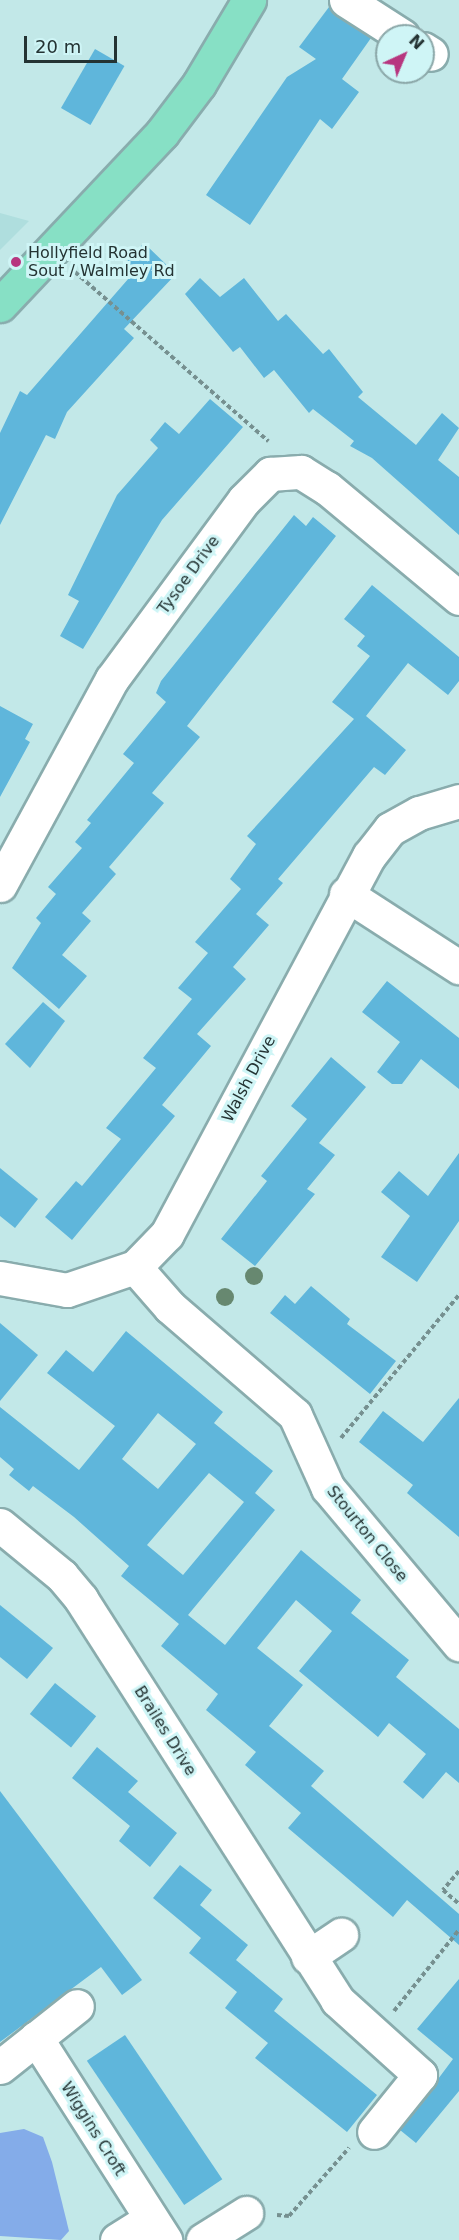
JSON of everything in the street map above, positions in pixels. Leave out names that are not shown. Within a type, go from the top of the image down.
[{"type":"main road","points":[[0,305],[162,133],[200,84],[249,0]]},
{"type":"street","points":[[346,0],[383,24]]},
{"type":"street","points":[[301,472],[459,598]]},
{"type":"street","name":"Tysoe Drive","points":[[0,885],[112,679],[257,485],[270,474],[301,472]]},
{"type":"street","name":"Walsh Drive","points":[[0,1278],[67,1290],[135,1268],[167,1234],[346,894],[390,829],[419,813],[459,801]]},
{"type":"street","points":[[346,894],[459,967]]},
{"type":"street","name":"Stourton Close","points":[[135,1268],[170,1307],[285,1404],[303,1427],[318,1467],[342,1507],[459,1644]]},
{"type":"street","name":"Brailes Drive","points":[[0,1525],[62,1576],[81,1599],[308,1957],[338,2000],[420,2075],[374,2132]]},
{"type":"street","points":[[308,1957],[341,1935]]},
{"type":"street","points":[[0,2067],[77,2006]]},
{"type":"street","name":"Wiggins Croft","points":[[36,2038],[158,2230],[117,2240]]},
{"type":"street","points":[[203,2240],[246,2213]]},
{"type":"path","points":[[51,251],[301,472]]},
{"type":"path","points":[[318,1467],[459,1295]]},
{"type":"path","points":[[459,1871],[443,1890],[459,1904]]},
{"type":"path","points":[[373,2033],[459,1930]]},
{"type":"path","points":[[246,2213],[289,2216],[360,2135],[374,2132]]},
{"type":"shaded area","points":[[0,213],[29,221],[0,250]]},
{"type":"water","points":[[24,2129],[43,2137],[52,2162],[69,2231],[61,2240],[0,2236],[0,2133]]},
{"type":"building","points":[[329,7],[371,38],[342,79],[359,92],[332,129],[320,119],[250,225],[206,195],[287,77],[316,59],[299,47]]},
{"type":"building","points":[[95,49],[124,66],[90,125],[61,108]]},
{"type":"building","points":[[144,243],[176,274],[124,329],[134,338],[67,412],[55,439],[46,435],[0,525],[0,433],[20,391],[27,395],[129,278],[120,269]]},
{"type":"building","points":[[200,278],[220,297],[244,278],[278,321],[286,314],[323,354],[329,349],[363,392],[358,397],[416,445],[442,413],[459,428],[438,460],[459,477],[459,535],[372,458],[350,446],[354,441],[313,409],[309,413],[274,370],[264,378],[240,347],[233,352],[185,294]]},
{"type":"building","points":[[210,399],[243,427],[162,520],[83,649],[60,636],[79,601],[68,595],[117,495],[158,448],[150,440],[165,422],[179,434]]},
{"type":"building","points":[[294,515],[306,526],[313,517],[336,536],[187,726],[200,737],[152,793],[164,803],[109,867],[116,874],[82,913],[91,921],[62,955],[87,976],[59,1009],[12,968],[41,923],[36,918],[56,894],[48,887],[82,848],[75,842],[91,823],[87,820],[134,763],[123,754],[166,702],[156,693],[161,681]]},
{"type":"building","points":[[372,585],[459,657],[459,681],[448,695],[408,663],[366,716],[406,750],[385,775],[374,767],[278,879],[283,883],[256,914],[269,925],[233,967],[246,979],[197,1034],[211,1046],[162,1105],[175,1116],[72,1240],[45,1217],[76,1181],[82,1186],[121,1139],[106,1128],[156,1068],[143,1058],[192,999],[178,988],[208,953],[195,942],[241,889],[230,879],[256,844],[247,836],[354,719],[332,702],[370,656],[357,646],[365,636],[344,619]]},
{"type":"building","points":[[0,706],[33,724],[25,739],[30,742],[0,797]]},
{"type":"building","points":[[387,981],[459,1038],[459,1089],[421,1059],[402,1084],[392,1084],[377,1072],[400,1042],[362,1012]]},
{"type":"building","points":[[43,1002],[65,1021],[30,1068],[5,1044]]},
{"type":"building","points":[[331,1057],[366,1087],[319,1143],[335,1155],[307,1189],[315,1194],[255,1266],[221,1239],[267,1181],[261,1176],[307,1119],[291,1106]]},
{"type":"building","points":[[459,1153],[459,1221],[417,1282],[381,1257],[410,1216],[381,1192],[399,1171],[428,1196]]},
{"type":"building","points":[[0,1168],[38,1199],[15,1228],[0,1216]]},
{"type":"building","points":[[311,1286],[350,1319],[347,1324],[396,1361],[370,1394],[270,1313],[285,1295],[295,1304]]},
{"type":"building","points":[[0,1323],[38,1355],[0,1401]]},
{"type":"building","points":[[126,1331],[223,1412],[214,1423],[273,1471],[255,1493],[275,1510],[188,1615],[225,1645],[301,1550],[361,1600],[351,1613],[409,1660],[396,1677],[459,1729],[459,1783],[446,1772],[423,1799],[403,1782],[426,1754],[389,1723],[378,1737],[299,1671],[332,1631],[296,1600],[257,1648],[303,1685],[269,1726],[324,1771],[311,1786],[459,1914],[459,1945],[407,1900],[393,1917],[288,1828],[301,1813],[245,1765],[256,1752],[206,1710],[218,1694],[161,1646],[179,1624],[121,1576],[129,1566],[74,1517],[33,1486],[29,1491],[9,1475],[14,1469],[0,1457],[0,1407],[79,1470],[115,1426],[47,1373],[66,1350],[93,1372]],"holes":[[[158,1413],[196,1444],[158,1489],[122,1459]],[[209,1473],[244,1502],[183,1575],[147,1545]]]},
{"type":"building","points":[[459,1398],[459,1537],[407,1493],[413,1485],[359,1442],[383,1411],[423,1442]]},
{"type":"building","points":[[0,1605],[53,1648],[27,1679],[0,1657]]},
{"type":"building","points":[[55,1683],[96,1716],[71,1747],[30,1714]]},
{"type":"building","points":[[97,1747],[138,1781],[128,1792],[177,1833],[150,1867],[119,1841],[130,1826],[72,1778]]},
{"type":"building","points":[[0,1791],[142,1980],[122,1995],[101,1967],[0,2042]]},
{"type":"building","points":[[180,1865],[212,1890],[200,1905],[248,1945],[236,1960],[283,1999],[274,2011],[377,2095],[347,2132],[255,2058],[268,2043],[225,2008],[237,1992],[189,1953],[201,1938],[153,1898]]},
{"type":"building","points":[[459,1979],[459,2091],[416,2143],[400,2130],[453,2059],[417,2029]]},
{"type":"building","points":[[125,2035],[222,2179],[184,2205],[87,2061]]},
{"type":"place","name":"Hollyfield Road Sout / Walmley Rd","points":[[16,262]]}]
